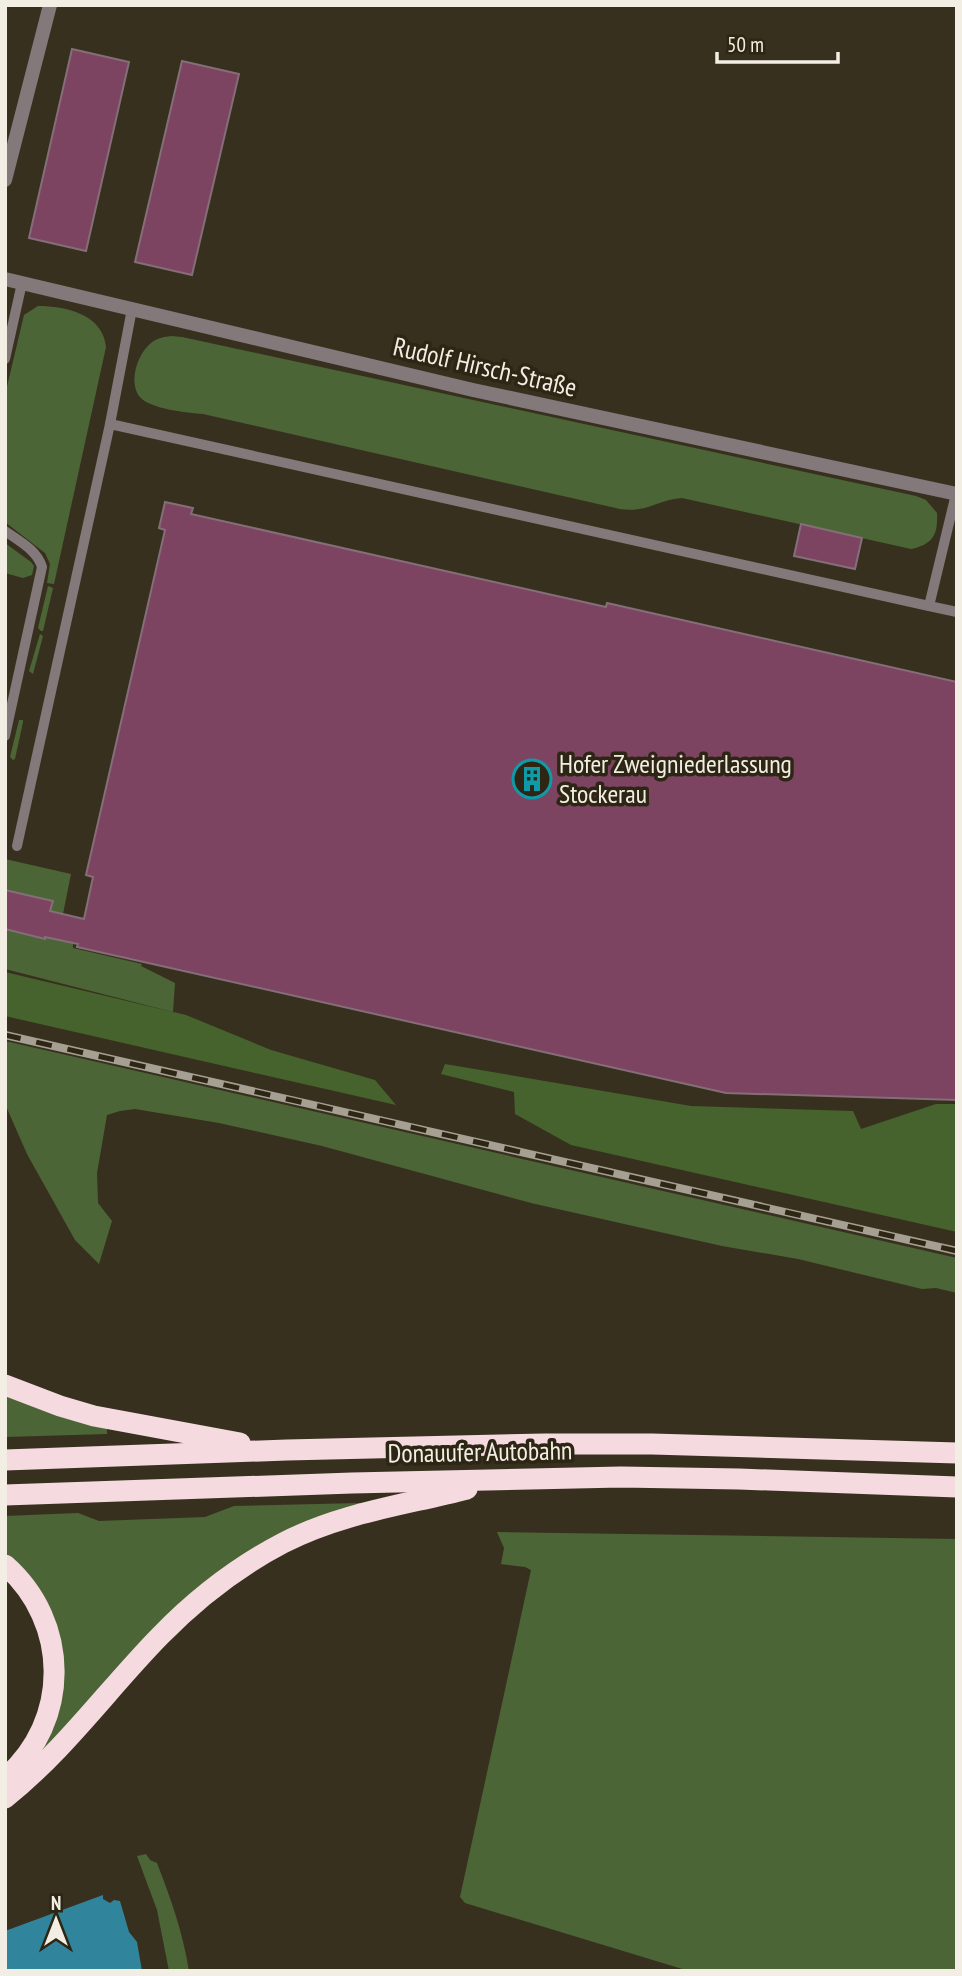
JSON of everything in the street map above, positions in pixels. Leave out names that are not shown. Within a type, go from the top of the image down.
[{"type":"highway","points":[[5,1385],[94,1416],[287,1450]]},
{"type":"highway","name":"Donauufer Autobahn","points":[[5,1460],[545,1444],[957,1452]]},
{"type":"highway","name":"Donauufer Autobahn","points":[[5,1495],[621,1477],[957,1487]]},
{"type":"highway","points":[[5,1798],[39,1769],[84,1722],[159,1637],[218,1584],[247,1563],[284,1542],[343,1518],[501,1479]]},
{"type":"highway","points":[[5,1565],[36,1602],[47,1625],[54,1649],[55,1676],[51,1704],[41,1731],[29,1753],[5,1778]]},
{"type":"street","points":[[5,180],[50,5]]},
{"type":"street","name":"Rudolf Hirsch-Straße","points":[[5,279],[473,390],[956,494]]},
{"type":"lane","points":[[5,359],[22,283]]},
{"type":"lane","points":[[17,846],[110,424],[132,309]]},
{"type":"lane","points":[[110,424],[957,612]]},
{"type":"lane","points":[[929,606],[956,494]]},
{"type":"lane","points":[[5,531],[34,552],[42,567],[5,736]]},
{"type":"green space","points":[[38,306],[71,310],[81,314],[98,327],[106,347],[54,584],[47,583],[50,564],[45,553],[5,522],[5,395],[24,315]]},
{"type":"green space","points":[[171,336],[916,496],[926,500],[937,513],[935,533],[929,541],[911,549],[682,498],[645,508],[620,509],[203,414],[152,405],[136,391],[138,361],[151,343]]},
{"type":"green space","points":[[5,543],[31,562],[34,566],[32,575],[23,578],[5,573]]},
{"type":"green space","points":[[48,586],[53,588],[41,631],[38,628]]},
{"type":"green space","points":[[40,634],[43,636],[33,674],[29,671]]},
{"type":"green space","points":[[19,720],[23,722],[13,760],[10,757]]},
{"type":"green space","points":[[5,859],[71,874],[63,914],[50,911],[53,902],[5,890]]},
{"type":"green space","points":[[5,929],[73,943],[73,948],[142,964],[141,966],[175,983],[173,1012],[5,969]]},
{"type":"green space","points":[[5,972],[186,1015],[271,1050],[375,1080],[396,1105],[5,1016]]},
{"type":"green space","points":[[5,1041],[957,1258],[957,1293],[936,1288],[922,1289],[798,1259],[722,1246],[531,1203],[322,1146],[219,1123],[135,1109],[107,1115],[97,1173],[98,1203],[112,1221],[99,1264],[75,1240],[27,1154],[5,1104]]},
{"type":"green space","points":[[445,1064],[691,1106],[853,1111],[861,1129],[936,1104],[957,1104],[957,1232],[571,1145],[515,1114],[514,1092],[441,1074]]},
{"type":"green space","points":[[5,1394],[107,1427],[107,1434],[5,1437]]},
{"type":"green space","points":[[360,1503],[291,1529],[45,1748],[43,1746],[60,1691],[20,1567],[5,1554],[5,1516],[78,1513],[99,1521],[205,1517],[234,1506]]},
{"type":"green space","points":[[497,1532],[957,1539],[957,1971],[689,1971],[465,1903],[460,1897],[531,1570],[501,1564],[504,1548]]},
{"type":"green space","points":[[146,1854],[150,1860],[157,1863],[167,1890],[189,1971],[169,1971],[157,1910],[137,1856]]},
{"type":"water","points":[[103,1895],[103,1899],[110,1903],[114,1900],[120,1901],[129,1932],[137,1942],[142,1971],[5,1971],[5,1931]]},
{"type":"building","points":[[72,49],[129,62],[86,251],[29,238]]},
{"type":"building","points":[[182,61],[239,74],[192,275],[135,262]]},
{"type":"building","name":"Hofer Zweigniederlassung Stockerau","points":[[165,502],[193,508],[191,514],[606,607],[607,603],[957,682],[957,1100],[726,1093],[5,929],[5,890],[53,901],[50,911],[84,919],[93,877],[86,875],[165,530],[159,528]]},
{"type":"building","points":[[801,524],[862,538],[855,569],[794,556]]},
{"type":"railway","points":[[5,1035],[957,1251]]},
{"type":"place","name":"Hofer Zweigniederlassung Stockerau","points":[[532,779]]}]
